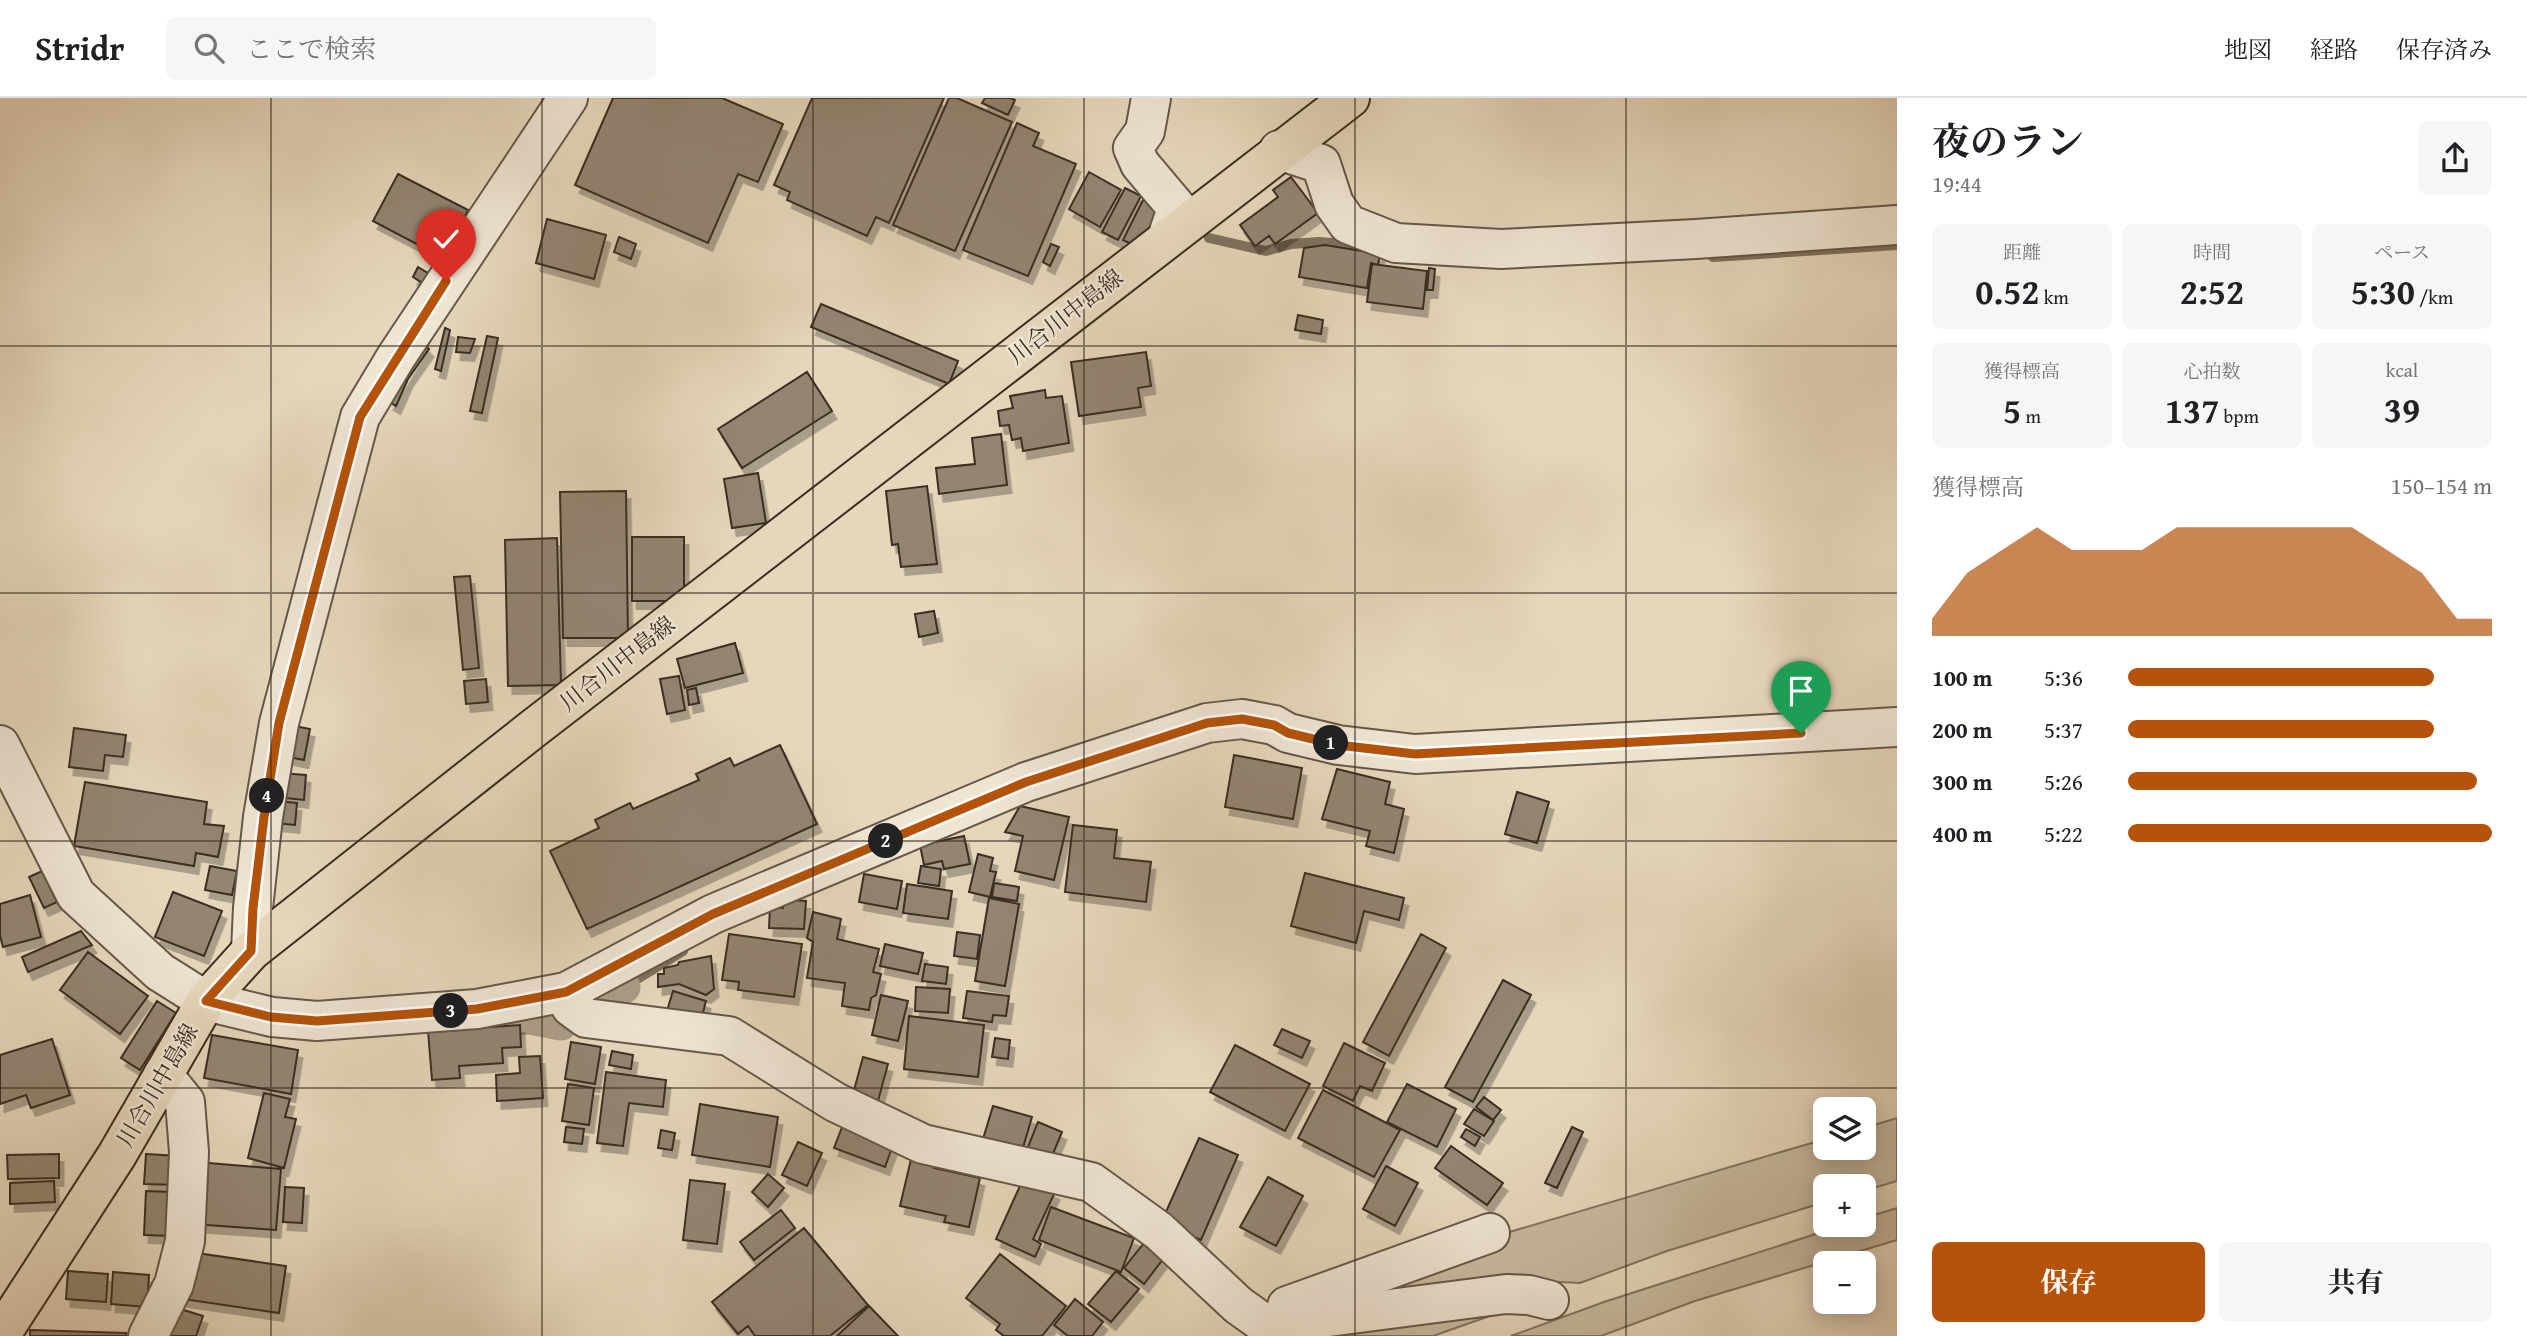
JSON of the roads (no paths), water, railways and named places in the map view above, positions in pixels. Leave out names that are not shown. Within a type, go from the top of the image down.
[{"type":"main road","name":"川合川中島線","points":[[0,1336],[117,1155],[206,1001],[251,951],[534,728],[1279,150],[1350,98]]},
{"type":"street","points":[[251,951],[253,908],[264,817],[279,723],[360,417],[396,357],[568,98]]},
{"type":"street","points":[[1151,98],[1145,131],[1133,148],[1140,164],[1177,208],[1167,238]]},
{"type":"street","points":[[1279,150],[1321,164],[1334,204],[1348,223],[1396,243],[1501,249],[1897,225]]},
{"type":"street","points":[[0,745],[76,895],[160,972],[206,1001],[271,1017],[317,1021],[477,1009],[566,992],[713,914],[1026,782],[1207,723],[1242,719],[1274,725],[1288,733],[1338,745],[1415,754],[1897,727]]},
{"type":"street","points":[[566,992],[571,1007],[586,1018],[729,1036],[835,1102],[923,1144],[1091,1182],[1159,1231],[1249,1321]]},
{"type":"street","points":[[148,1336],[174,1284],[185,1241],[189,1152],[185,1102],[163,1075]]},
{"type":"street","points":[[1249,1321],[1490,1233]]},
{"type":"street","points":[[1249,1321],[1506,1294],[1529,1295],[1549,1300]]},
{"type":"waterway","points":[[1209,238],[1266,251],[1291,244],[1319,242],[1359,245]]},
{"type":"waterway","points":[[1713,257],[1897,245]]},
{"type":"waterway","points":[[624,987],[683,951]]},
{"type":"waterway","points":[[599,1003],[624,987]]},
{"type":"waterway","points":[[487,1021],[530,1018],[561,1024]]}]
